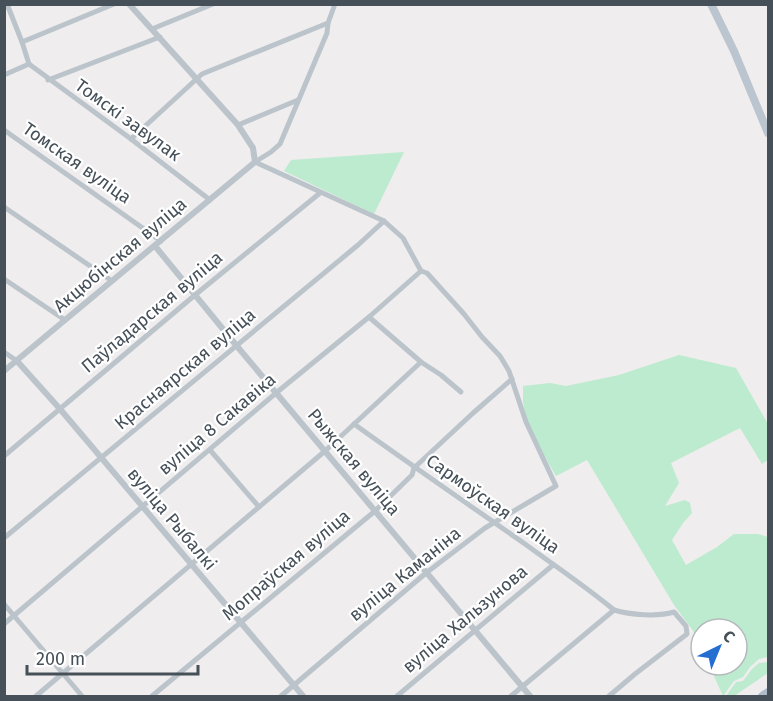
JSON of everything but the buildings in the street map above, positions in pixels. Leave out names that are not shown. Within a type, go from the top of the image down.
[{"type":"main road","points":[[711,4],[734,51],[768,133]]},
{"type":"main road","points":[[762,696],[768,692]]},
{"type":"street","points":[[4,75],[29,64],[7,4]]},
{"type":"street","points":[[22,42],[114,4]]},
{"type":"street","points":[[129,4],[238,125],[253,148],[255,162]]},
{"type":"street","points":[[152,29],[213,4]]},
{"type":"street","points":[[255,162],[280,144],[327,33],[335,4]]},
{"type":"street","points":[[131,140],[202,74],[328,23]]},
{"type":"street","points":[[48,80],[159,37]]},
{"type":"street","name":"Томскі завулак","points":[[29,64],[210,200]]},
{"type":"street","points":[[238,125],[298,100]]},
{"type":"street","name":"Томская вуліца","points":[[4,130],[158,243]]},
{"type":"street","points":[[255,162],[384,221],[403,238],[421,271],[434,280],[500,356],[512,380]]},
{"type":"street","name":"Акцюбінская вуліца","points":[[4,371],[255,162]]},
{"type":"street","name":"Паўладарская вуліца","points":[[4,456],[320,193]]},
{"type":"street","points":[[4,207],[112,281]]},
{"type":"street","name":"Краснаярская вуліца","points":[[4,538],[384,221]]},
{"type":"street","name":"Рыжская вуліца","points":[[158,243],[195,295],[236,345],[530,696]]},
{"type":"street","name":"вуліца 8 Сакавіка","points":[[4,624],[421,271]]},
{"type":"street","points":[[4,279],[65,320]]},
{"type":"street","points":[[369,317],[421,362],[461,392]]},
{"type":"street","points":[[4,352],[17,361]]},
{"type":"street","name":"вуліца Рыбалкі","points":[[17,361],[303,696]]},
{"type":"street","points":[[36,696],[325,451],[421,362]]},
{"type":"street","name":"Мопраўская вуліца","points":[[152,696],[375,511],[412,475],[414,468],[512,380]]},
{"type":"street","name":"вуліца Каманіна","points":[[281,696],[426,573],[485,528],[556,486],[526,422],[512,380]]},
{"type":"street","name":"Сармоўская вуліца","points":[[354,424],[614,610]]},
{"type":"street","points":[[210,450],[259,507]]},
{"type":"street","name":"вуліца Хальзунова","points":[[397,696],[554,565]]},
{"type":"street","points":[[4,604],[82,696]]},
{"type":"street","points":[[511,696],[614,610],[624,613],[667,614],[674,612],[686,626],[687,634],[609,696]]},
{"type":"green space","points":[[404,152],[374,214],[284,171],[291,160]]},
{"type":"green space","points":[[679,355],[736,368],[768,424],[768,460],[762,464],[740,428],[671,463],[679,483],[665,506],[685,500],[690,503],[692,513],[672,540],[686,565],[734,534],[758,534],[768,537],[768,657],[759,659],[749,668],[749,617],[689,617],[689,625],[674,605],[587,460],[556,476],[528,428],[523,402],[523,386],[550,383],[566,386],[619,375]]},
{"type":"green space","points":[[768,662],[768,673],[734,696],[726,696],[736,682],[749,677],[749,673],[759,663]]},
{"type":"green space","points":[[714,677],[743,677],[734,681],[723,696]]}]
